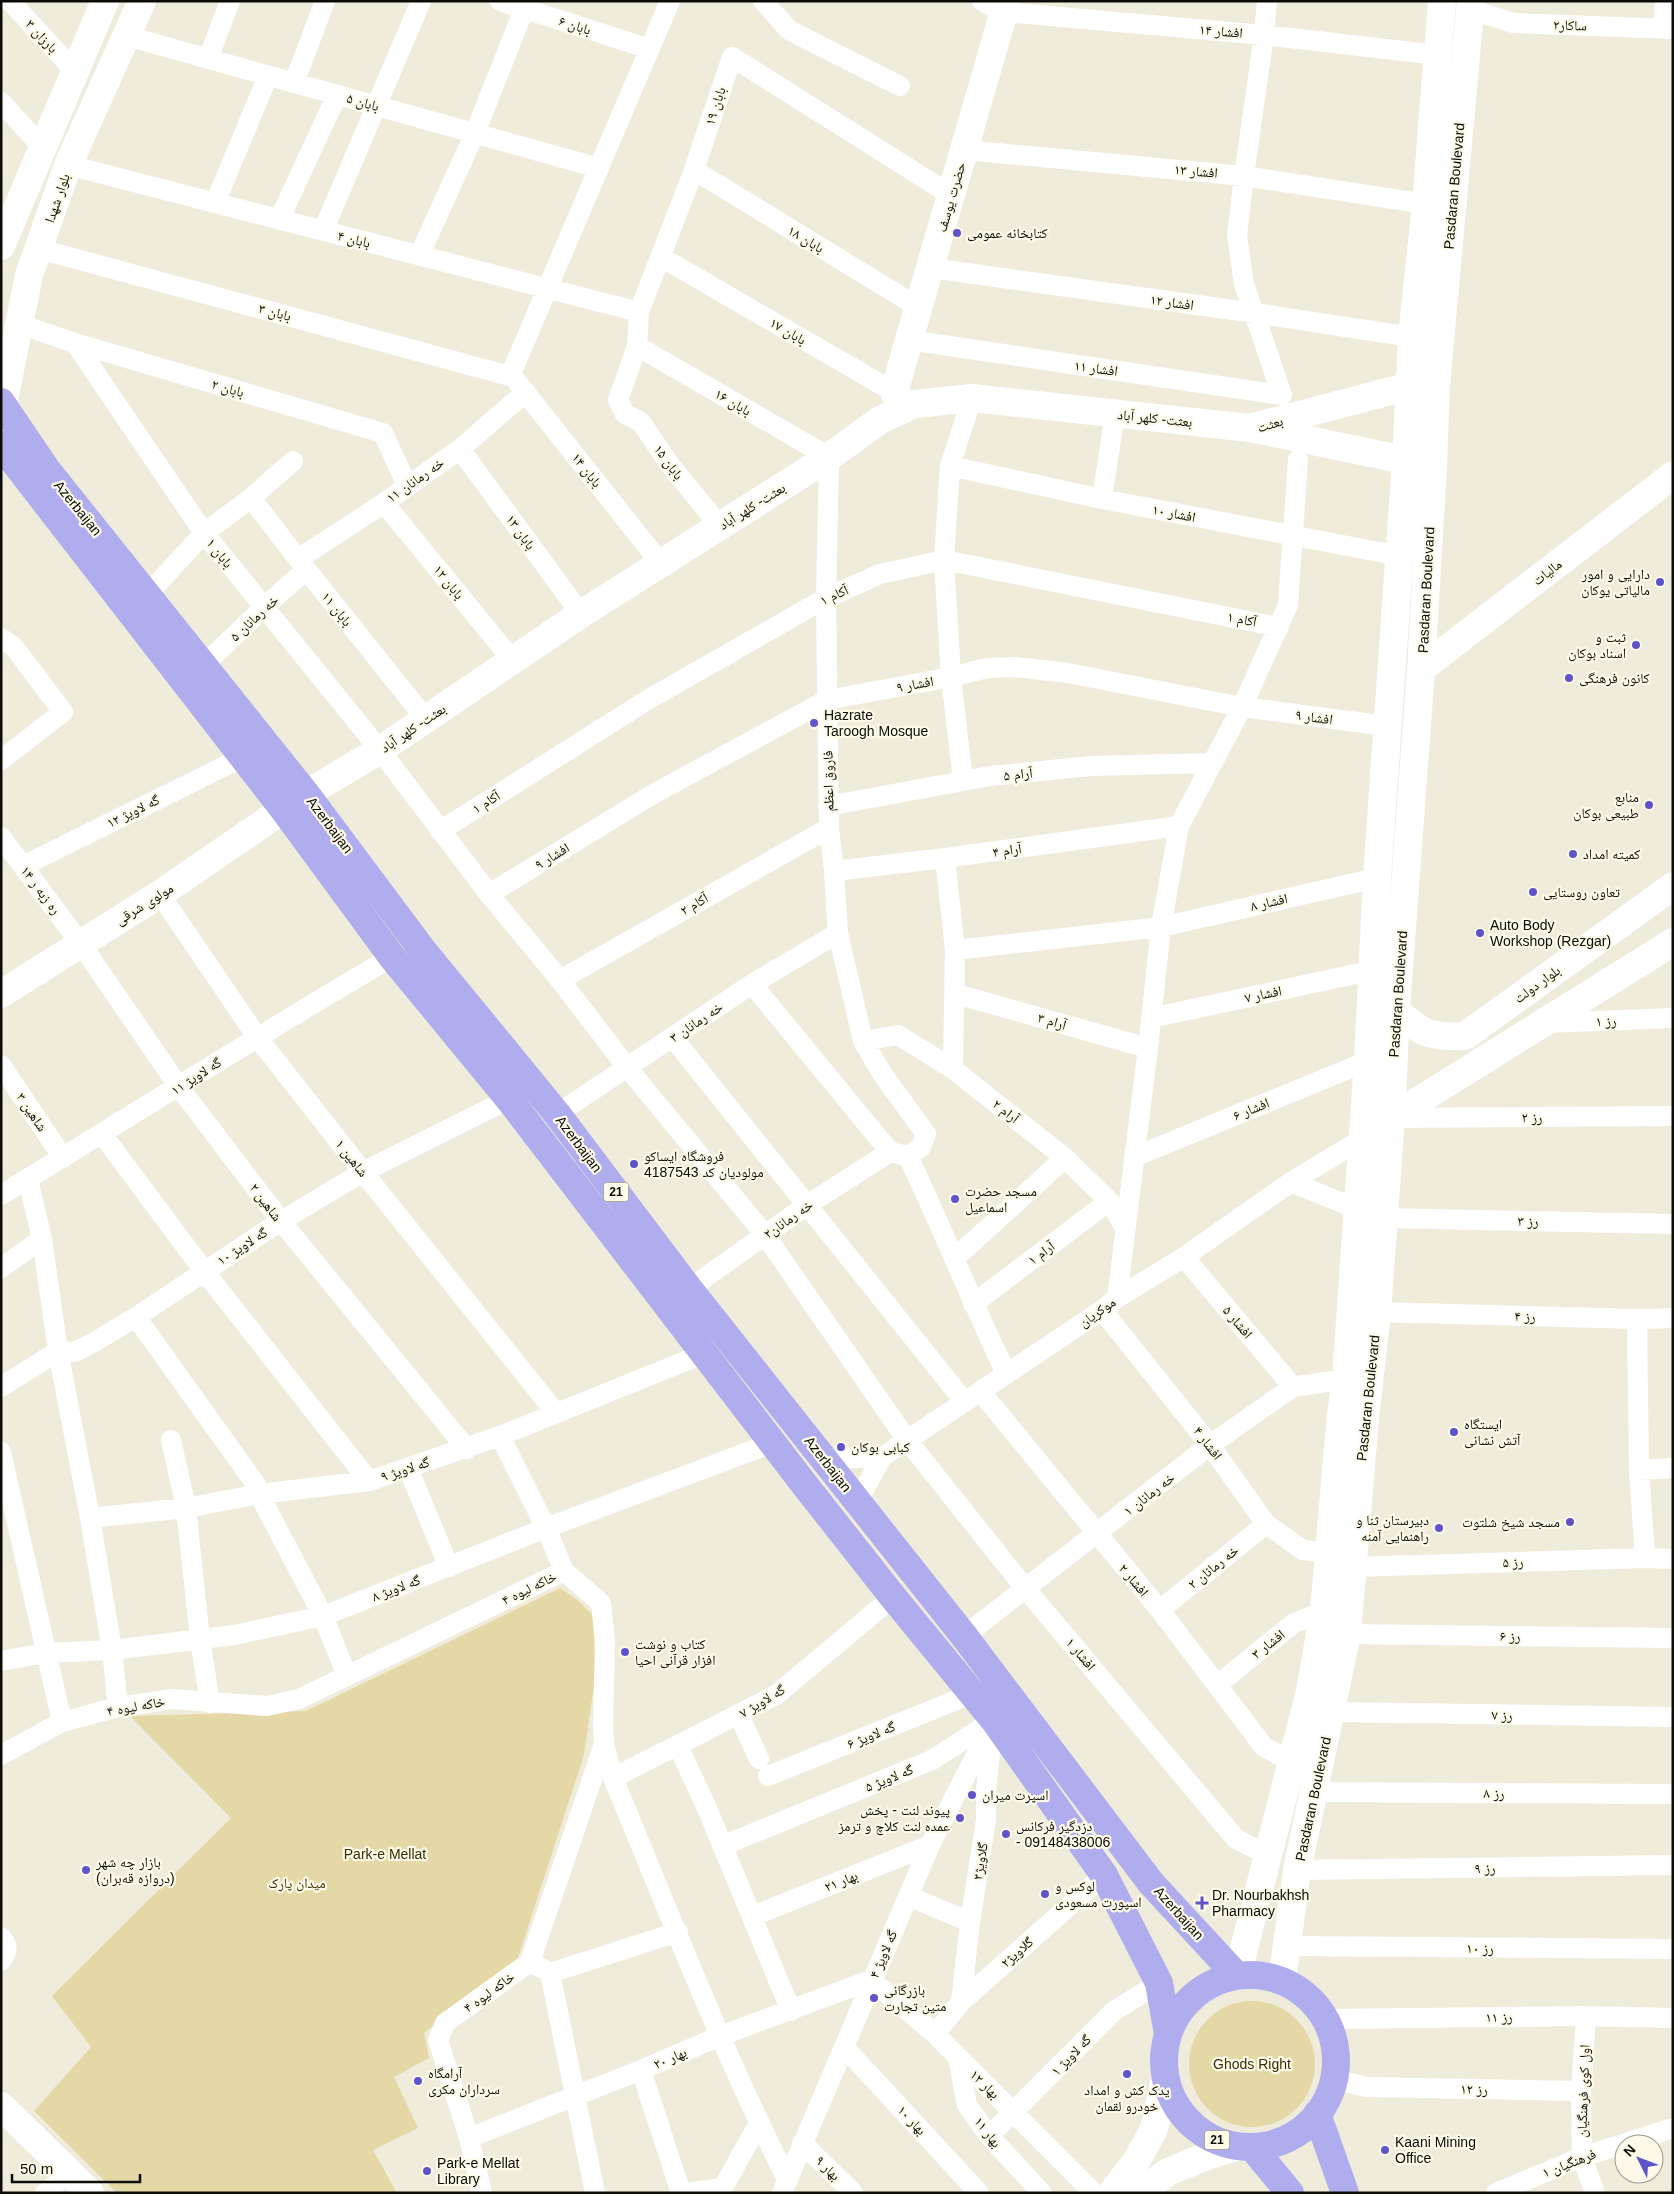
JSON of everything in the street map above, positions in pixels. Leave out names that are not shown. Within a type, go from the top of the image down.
[{"type":"main road","points":[[2,244],[74,70],[105,1]]},
{"type":"main road","name":"بلوار شهدا","points":[[2,405],[29,275],[68,165],[142,1]]},
{"type":"main road","name":"Pasdaran Boulevard","points":[[1237,1976],[1310,1691],[1324,1611],[1328,1553],[1353,1416],[1376,1312],[1421,669],[1433,466],[1423,386],[1412,337],[1426,204],[1442,1]]},
{"type":"main road","name":"حضرت یوسف","points":[[904,398],[909,340],[964,150],[998,5]]},
{"type":"main road","name":"Pasdaran Boulevard","points":[[1282,1981],[1298,1870],[1347,1634],[1352,1567],[1353,1416],[1346,1379],[1374,970],[1377,878],[1406,460],[1423,386],[1470,5]]},
{"type":"main road","points":[[1,294],[8,294],[14,290],[29,275]]},
{"type":"main road","name":"بعثت","points":[[1250,428],[1423,386]]},
{"type":"main road","name":"بعثت- کلهر آباد","points":[[284,810],[306,794],[380,750],[581,614],[662,565],[829,457],[880,420],[904,398],[972,398],[1250,428]]},
{"type":"main road","name":"Azerbaijan","points":[[2,405],[38,477],[392,957],[508,1099],[772,1443],[893,1597],[974,1693],[994,1720],[1104,1875],[1159,1983],[1168,2034]]},
{"type":"main road","name":"بعثت","points":[[1250,428],[1433,466]]},
{"type":"main road","name":"Azerbaijan","points":[[3,456],[38,477],[147,595],[306,794],[421,948],[557,1114],[689,1290],[964,1636],[1151,1883],[1237,1976]]},
{"type":"main road","name":"مالیات","points":[[1421,669],[1673,475]]},
{"type":"main road","name":"مولوی شرقی","points":[[1,994],[160,894],[284,810]]},
{"type":"main road","name":"بلوار دولت","points":[[1396,1009],[1409,1023],[1426,1033],[1442,1038],[1464,1036],[1673,886]]},
{"type":"main road","points":[[1390,1118],[1673,942]]},
{"type":"main road","name":"21","points":[[1252,1975],[1282,1981],[1307,1996],[1325,2019],[1333,2038],[1336,2058],[1334,2079],[1328,2097],[1317,2114],[1299,2132],[1276,2143],[1244,2147],[1211,2138],[1190,2124],[1174,2103],[1165,2078],[1164,2056],[1168,2034],[1179,2013],[1195,1996],[1214,1983],[1237,1976],[1252,1975]]},
{"type":"main road","points":[[1112,2193],[1137,2160],[1154,2129],[1165,2078]]},
{"type":"main road","points":[[1,2106],[90,2193]]},
{"type":"main road","points":[[1317,2114],[1345,2193]]},
{"type":"main road","points":[[1,2129],[55,2190]]},
{"type":"main road","points":[[1140,2193],[1168,2172],[1208,2155],[1244,2147],[1290,2193]]},
{"type":"street","name":"بارزان ۳","points":[[10,1],[74,70]]},
{"type":"street","points":[[208,59],[230,1]]},
{"type":"street","points":[[294,83],[325,1]]},
{"type":"street","points":[[323,231],[421,1]]},
{"type":"street","name":"بابان ۶","points":[[500,1],[650,49]]},
{"type":"street","points":[[510,376],[670,1]]},
{"type":"street","points":[[763,1],[789,30],[900,86]]},
{"type":"street","points":[[1255,313],[1244,284],[1237,235],[1267,1]]},
{"type":"street","points":[[1664,1],[1668,28]]},
{"type":"street","name":"افشار ۱۴","points":[[998,5],[1438,55]]},
{"type":"street","name":"ساکار۲","points":[[1470,5],[1513,23],[1668,28]]},
{"type":"street","points":[[419,256],[475,133],[524,9]]},
{"type":"street","name":"بابان ۵","points":[[127,36],[599,168]]},
{"type":"street","name":"بابان ۱۹","points":[[618,400],[637,346],[639,312],[694,170],[732,57],[951,196]]},
{"type":"street","points":[[215,203],[268,76]]},
{"type":"street","points":[[279,220],[337,95]]},
{"type":"street","points":[[1,102],[42,147]]},
{"type":"street","name":"افشار ۱۳","points":[[964,150],[1244,176],[1426,204]]},
{"type":"street","name":"بابان ۴","points":[[68,165],[639,312]]},
{"type":"street","name":"بابان ۱۸","points":[[694,170],[918,307]]},
{"type":"street","name":"بابان ۳","points":[[39,250],[510,376]]},
{"type":"street","name":"بابان ۱۷","points":[[661,257],[904,398]]},
{"type":"street","name":"افشار ۱۲","points":[[931,268],[1412,337]]},
{"type":"street","name":"افشار ۱۱","points":[[909,340],[1282,395],[1255,313]]},
{"type":"street","name":"بابان ۲","points":[[19,324],[75,343],[383,434],[407,485]]},
{"type":"street","name":"بابان ۱","points":[[75,343],[204,533],[380,750],[489,894],[560,980],[626,1066]]},
{"type":"street","name":"بابان ۱۶","points":[[637,346],[829,457]]},
{"type":"street","name":"بابان ۱۴","points":[[510,376],[526,392],[662,565]]},
{"type":"street","name":"خه رمانان ۱۱","points":[[302,565],[407,485],[460,449],[526,392]]},
{"type":"street","points":[[963,781],[951,678],[944,560],[950,466],[972,398]]},
{"type":"street","name":"بابان ۱۵","points":[[618,400],[625,414],[641,422],[670,465],[720,526]]},
{"type":"street","points":[[1102,499],[1115,413]]},
{"type":"street","name":"بابان ۱۳","points":[[460,449],[581,614]]},
{"type":"street","name":"فاروق اعظم","points":[[829,457],[826,598],[828,828],[834,870],[838,933],[864,1041]]},
{"type":"street","points":[[1109,1304],[1124,1226],[1148,1048],[1161,927],[1179,826],[1242,707],[1280,627],[1288,605],[1298,460]]},
{"type":"street","points":[[147,595],[204,533],[252,498],[293,461]]},
{"type":"street","name":"افشار ۱۰","points":[[950,466],[1102,499],[1400,556]]},
{"type":"street","name":"بابان ۱۱","points":[[252,498],[302,565],[426,718]]},
{"type":"street","name":"بابان ۱۲","points":[[384,502],[513,661]]},
{"type":"street","name":"آکام ۱","points":[[440,830],[649,699],[826,598],[880,574],[944,560],[1280,627]]},
{"type":"street","name":"خه رمانان ۵","points":[[203,666],[263,608],[302,565]]},
{"type":"street","points":[[1,638],[14,647],[63,712],[1,760]]},
{"type":"street","name":"افشار ۹","points":[[489,894],[656,793],[827,700],[951,678],[987,668],[1015,667],[1068,673],[1242,707],[1387,726]]},
{"type":"street","name":"گه لاویژ ۱۲","points":[[23,866],[243,757]]},
{"type":"street","name":"آرام ۵","points":[[828,806],[963,781],[1091,766],[1211,763]]},
{"type":"street","name":"آرام ۴","points":[[834,870],[944,858],[1179,826]]},
{"type":"street","name":"آکام ۲","points":[[560,980],[828,828]]},
{"type":"street","name":"ره زبه ر ۱۴","points":[[1,837],[80,944]]},
{"type":"street","points":[[944,858],[955,950],[956,994],[953,1069]]},
{"type":"street","name":"افشار ۸","points":[[955,950],[1161,927],[1377,878]]},
{"type":"street","name":"شاهین ۱","points":[[160,894],[257,1037],[556,1413]]},
{"type":"street","name":"خه رمانان ۳","points":[[557,1114],[626,1066],[673,1038],[752,984],[838,933]]},
{"type":"street","name":"شاهین ۲","points":[[80,944],[179,1087],[281,1221],[467,1449]]},
{"type":"street","name":"گه لاویژ ۱۱","points":[[1,1195],[179,1087],[257,1037],[392,957]]},
{"type":"street","name":"افشار ۷","points":[[1151,1018],[1374,970]]},
{"type":"street","points":[[752,984],[899,1154],[955,1258],[973,1304],[1006,1373]]},
{"type":"street","name":"آرام ۳","points":[[956,994],[1148,1048]]},
{"type":"street","name":"رز ۱","points":[[1540,1024],[1673,1018]]},
{"type":"street","name":"آرام ۲","points":[[864,1041],[898,1035],[953,1069],[1065,1158],[1109,1201],[1124,1226]]},
{"type":"street","name":"افشار ۲","points":[[673,1038],[807,1205],[972,1397],[1096,1535],[1160,1610],[1264,1747],[1291,1761]]},
{"type":"street","name":"خه رمانان۲","points":[[689,1290],[807,1205],[899,1154],[921,1148],[926,1134],[883,1075],[864,1041]]},
{"type":"street","name":"افشار ۶","points":[[1134,1157],[1368,1060]]},
{"type":"street","name":"شاهین ۳","points":[[1,1066],[63,1158]]},
{"type":"street","name":"افشار ۱","points":[[626,1066],[765,1235],[907,1440],[1025,1588],[1236,1839],[1268,1854]]},
{"type":"street","name":"گه لاویژ ۱۰","points":[[58,1351],[75,1352],[136,1318],[281,1221],[363,1172],[508,1099]]},
{"type":"street","name":"رز ۲","points":[[1390,1118],[1673,1116]]},
{"type":"street","points":[[102,1134],[204,1271],[369,1480]]},
{"type":"street","name":"موکریان","points":[[882,1458],[1109,1304],[1184,1257],[1291,1182],[1362,1139]]},
{"type":"street","points":[[955,1258],[1065,1158]]},
{"type":"street","points":[[28,1179],[42,1239],[58,1351],[90,1518],[112,1650],[118,1707]]},
{"type":"street","points":[[1291,1182],[1357,1209]]},
{"type":"street","name":"آرام ۱","points":[[973,1304],[1109,1201]]},
{"type":"street","name":"رز ۳","points":[[1382,1218],[1673,1224]]},
{"type":"street","points":[[1,1268],[42,1239]]},
{"type":"street","name":"افشار ۵","points":[[1184,1257],[1293,1387]]},
{"type":"street","name":"افشار ۴","points":[[1109,1304],[1266,1524],[1302,1550],[1328,1553]]},
{"type":"street","name":"رز ۴","points":[[1376,1312],[1637,1319],[1673,1318]]},
{"type":"street","points":[[136,1318],[257,1486],[323,1616],[347,1676]]},
{"type":"street","points":[[1637,1319],[1639,1470],[1644,1558]]},
{"type":"street","points":[[1,1387],[58,1351]]},
{"type":"street","name":"گه لاویژ ۹","points":[[90,1518],[186,1508],[260,1494],[369,1480],[467,1449],[703,1354]]},
{"type":"street","name":"خه رمانان ۱","points":[[964,1636],[1210,1445],[1293,1387],[1346,1379]]},
{"type":"street","points":[[500,1436],[546,1528],[564,1571]]},
{"type":"street","points":[[171,1440],[186,1508],[200,1639],[210,1703]]},
{"type":"street","name":"گه لاویژ ۸","points":[[1,1661],[46,1654],[112,1650],[234,1635],[323,1616],[546,1528],[772,1443]]},
{"type":"street","points":[[1,1452],[62,1722]]},
{"type":"street","points":[[824,1459],[882,1458]]},
{"type":"street","points":[[858,1501],[882,1458]]},
{"type":"street","points":[[408,1468],[449,1567]]},
{"type":"street","points":[[1639,1470],[1673,1468]]},
{"type":"street","name":"خه رمانان ۲","points":[[1160,1610],[1266,1524]]},
{"type":"street","name":"رز ۵","points":[[1352,1567],[1644,1558],[1673,1560]]},
{"type":"street","name":"خاکه لیوه ۴","points":[[1,1755],[62,1722],[118,1707],[173,1700],[267,1706],[299,1699],[564,1571],[601,1603],[605,1642],[604,1744],[530,1962],[445,2023],[438,2040],[469,2138],[482,2193]]},
{"type":"street","name":"گه لاویژ ۷","points":[[613,1778],[776,1695],[893,1597]]},
{"type":"street","name":"افشار ۳","points":[[1216,1684],[1294,1624],[1324,1611]]},
{"type":"street","name":"رز ۶","points":[[1347,1634],[1673,1638]]},
{"type":"street","name":"گه لاویژ ۶","points":[[739,1715],[764,1768],[974,1693]]},
{"type":"street","name":"رز ۷","points":[[1332,1712],[1673,1717]]},
{"type":"street","name":"گه لاویژ ۴","points":[[784,2186],[845,2048],[871,1980],[930,1845],[994,1720]]},
{"type":"street","name":"گه لاویژ ۵","points":[[722,1846],[932,1760],[994,1720]]},
{"type":"street","name":"گلاویژ۳","points":[[961,2002],[970,1922],[986,1820],[986,1790],[994,1720]]},
{"type":"street","points":[[604,1744],[613,1778],[784,2186]]},
{"type":"street","points":[[678,1746],[753,1916],[792,2011]]},
{"type":"street","name":"رز ۸","points":[[1314,1792],[1673,1794]]},
{"type":"street","name":"بهار ۲۱","points":[[753,1916],[930,1845]]},
{"type":"street","name":"رز ۹","points":[[1298,1870],[1673,1865]]},
{"type":"street","name":"گلاویژ۲","points":[[935,2034],[961,2002],[1104,1875]]},
{"type":"street","points":[[908,1896],[970,1922]]},
{"type":"street","points":[[530,1962],[550,1973],[678,1932]]},
{"type":"street","points":[[1,1937],[7,1947],[7,1954],[1,1961]]},
{"type":"street","name":"رز ۱۰","points":[[1288,1946],[1673,1949]]},
{"type":"street","points":[[550,1973],[575,2097],[590,2192]]},
{"type":"street","name":"بهار ۲۰","points":[[469,2138],[575,2097],[720,2036],[792,2011],[871,1980]]},
{"type":"street","name":"بهار ۱۲","points":[[871,1980],[935,2034],[1094,2193]]},
{"type":"street","name":"گه لاویژ ۱","points":[[989,2136],[1114,2011],[1159,1983]]},
{"type":"street","name":"رز ۱۱","points":[[1325,2019],[1586,2016],[1673,2018]]},
{"type":"street","name":"اول کوی فرهنگیان","points":[[1586,2016],[1581,2091],[1582,2157],[1595,2193]]},
{"type":"street","name":"بهار ۱۰","points":[[845,2048],[979,2193]]},
{"type":"street","name":"بهار ۱۱","points":[[958,2058],[968,2105],[989,2136],[1042,2193]]},
{"type":"street","points":[[641,2070],[681,2193]]},
{"type":"street","name":"رز ۱۲","points":[[1334,2079],[1366,2087],[1581,2091]]},
{"type":"street","points":[[687,2193],[721,2191],[759,2123]]},
{"type":"street","name":"فرهنگیان ۱","points":[[1496,2193],[1582,2157],[1673,2128]]},
{"type":"street","name":"بهار ۹","points":[[802,2143],[853,2193]]},
{"type":"green space","name":"Park-e Mellat","points":[[560,1588],[576,1599],[593,1615],[596,1672],[584,1755],[518,1958],[424,2033],[429,2058],[394,2077],[418,2128],[373,2150],[397,2193],[117,2193],[34,2111],[91,2047],[52,1996],[231,1818],[130,1716],[306,1711]]},
{"type":"green space","name":"Ghods Right","points":[[1252,2001],[1276,2006],[1297,2019],[1310,2040],[1315,2064],[1310,2088],[1297,2109],[1276,2122],[1252,2127],[1228,2122],[1207,2109],[1194,2088],[1189,2064],[1194,2040],[1207,2019],[1228,2006]]},
{"type":"place","name":"کتابخانه عمومی","points":[[957,233]]},
{"type":"place","name":"دارایی و امور مالیاتی یوکان","points":[[1660,582]]},
{"type":"place","name":"ثبت و اسناد بوکان","points":[[1636,645]]},
{"type":"place","name":"کانون فرهنگی","points":[[1569,678]]},
{"type":"place","name":"Hazrate Taroogh Mosque","points":[[814,723]]},
{"type":"place","name":"منابع طبیعی بوکان","points":[[1649,805]]},
{"type":"place","name":"کمیته امداد","points":[[1573,854]]},
{"type":"place","name":"تعاون روستایی","points":[[1533,892]]},
{"type":"place","name":"Auto Body Workshop (Rezgar)","points":[[1480,933]]},
{"type":"place","name":"فروشگاە ایساکو مولودیان کد 4187543","points":[[634,1164]]},
{"type":"place","name":"مسجد حضرت اسماعیل","points":[[955,1199]]},
{"type":"place","name":"ایستگاه آتش نشانی","points":[[1454,1432]]},
{"type":"place","name":"کبابی بوکان","points":[[841,1447]]},
{"type":"place","name":"مسجد شیخ شلتوت","points":[[1570,1522]]},
{"type":"place","name":"دبیرستان ثنا و راهنمایی آمنه","points":[[1439,1528]]},
{"type":"place","name":"کتاب و نوشت افزار قرآنی احیا","points":[[625,1652]]},
{"type":"place","name":"اسپرت میران","points":[[972,1795]]},
{"type":"place","name":"پیوند لنت - پخش عمده لنت کلاچ و ترمز","points":[[960,1818]]},
{"type":"place","name":"دزدگیر فرکانس - 09148438006","points":[[1006,1834]]},
{"type":"place","name":"بازار چه شهر (دروازه قه‌بران)","points":[[86,1870]]},
{"type":"place","name":"لوکس و اسپورت مسعودی","points":[[1045,1894]]},
{"type":"place","name":"Dr. Nourbakhsh Pharmacy","points":[[1202,1903]]},
{"type":"place","name":"بازرگانی متین تجارت","points":[[874,1998]]},
{"type":"place","name":"یدک کش و امداد خودرو لقمان","points":[[1127,2074]]},
{"type":"place","name":"آرامگاه سرداران مکری","points":[[418,2081]]},
{"type":"place","name":"Kaani Mining Office","points":[[1385,2150]]},
{"type":"place","name":"Park-e Mellat Library","points":[[427,2171]]},
{"type":"park label","name":"میدان پارک","points":[[297,1883]]}]
